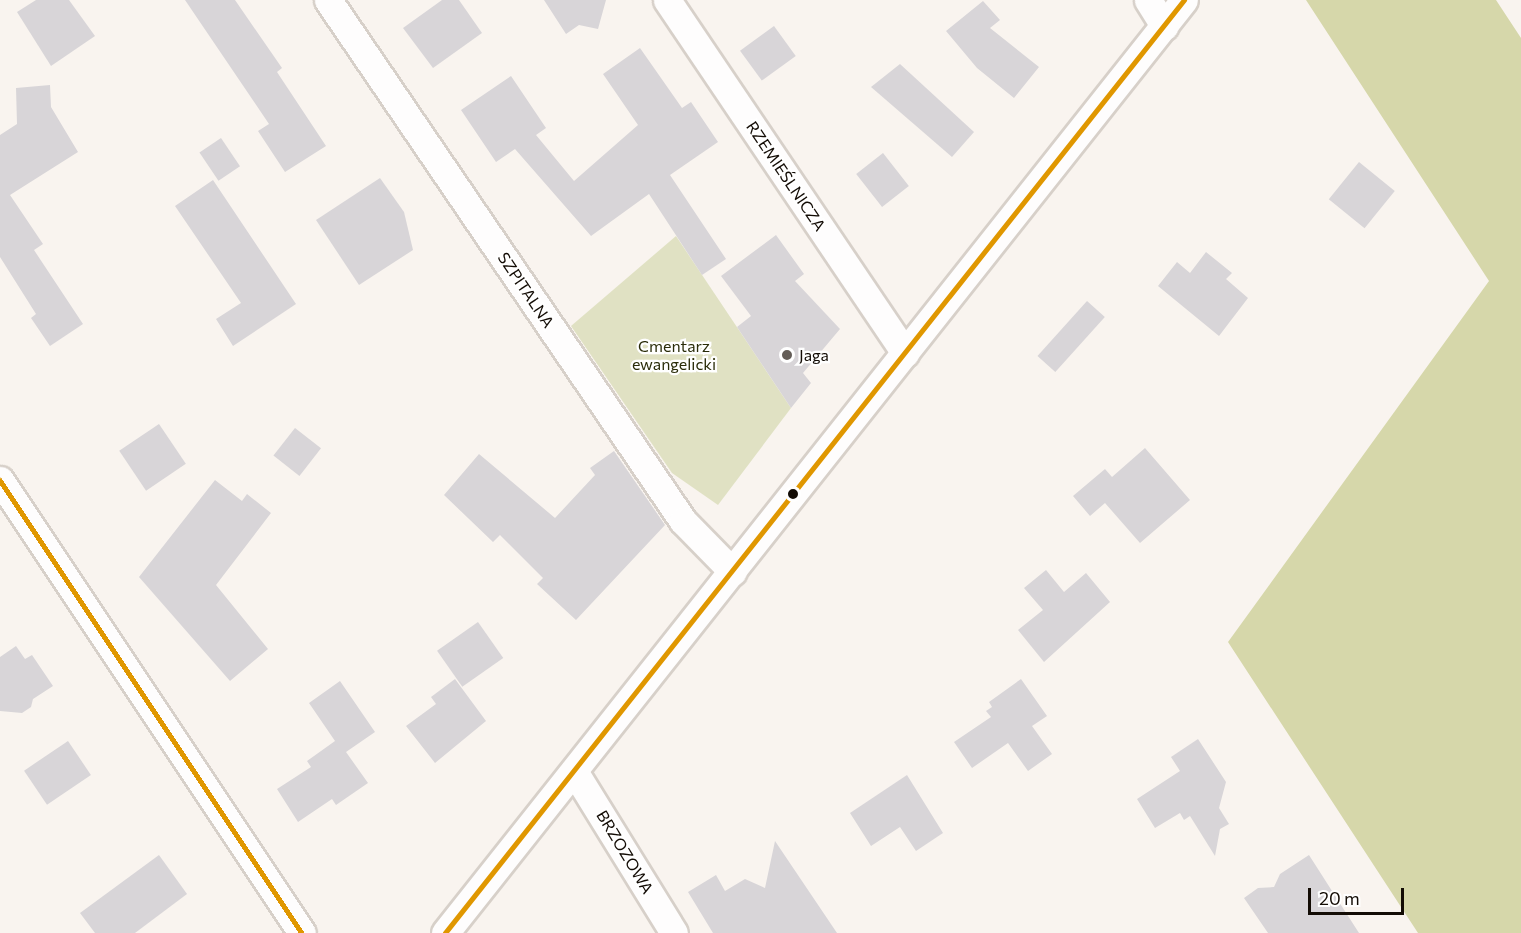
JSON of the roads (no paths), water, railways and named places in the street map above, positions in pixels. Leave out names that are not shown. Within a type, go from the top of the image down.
[{"type":"street","name":"SZPITALNA","points":[[328,0],[683,521],[733,572]]},
{"type":"street","name":"RZEMIEŚLNICZA","points":[[667,0],[904,353]]},
{"type":"street","points":[[1148,0],[1164,26]]},
{"type":"street","points":[[445,933],[1184,0]]},
{"type":"street","points":[[0,480],[302,933]]},
{"type":"street","name":"BRZOZOWA","points":[[574,771],[674,933]]},
{"type":"place","name":"Jaga","points":[[787,355]]},
{"type":"park label","name":"Cmentarz ewangelicki","points":[[674,355]]}]
